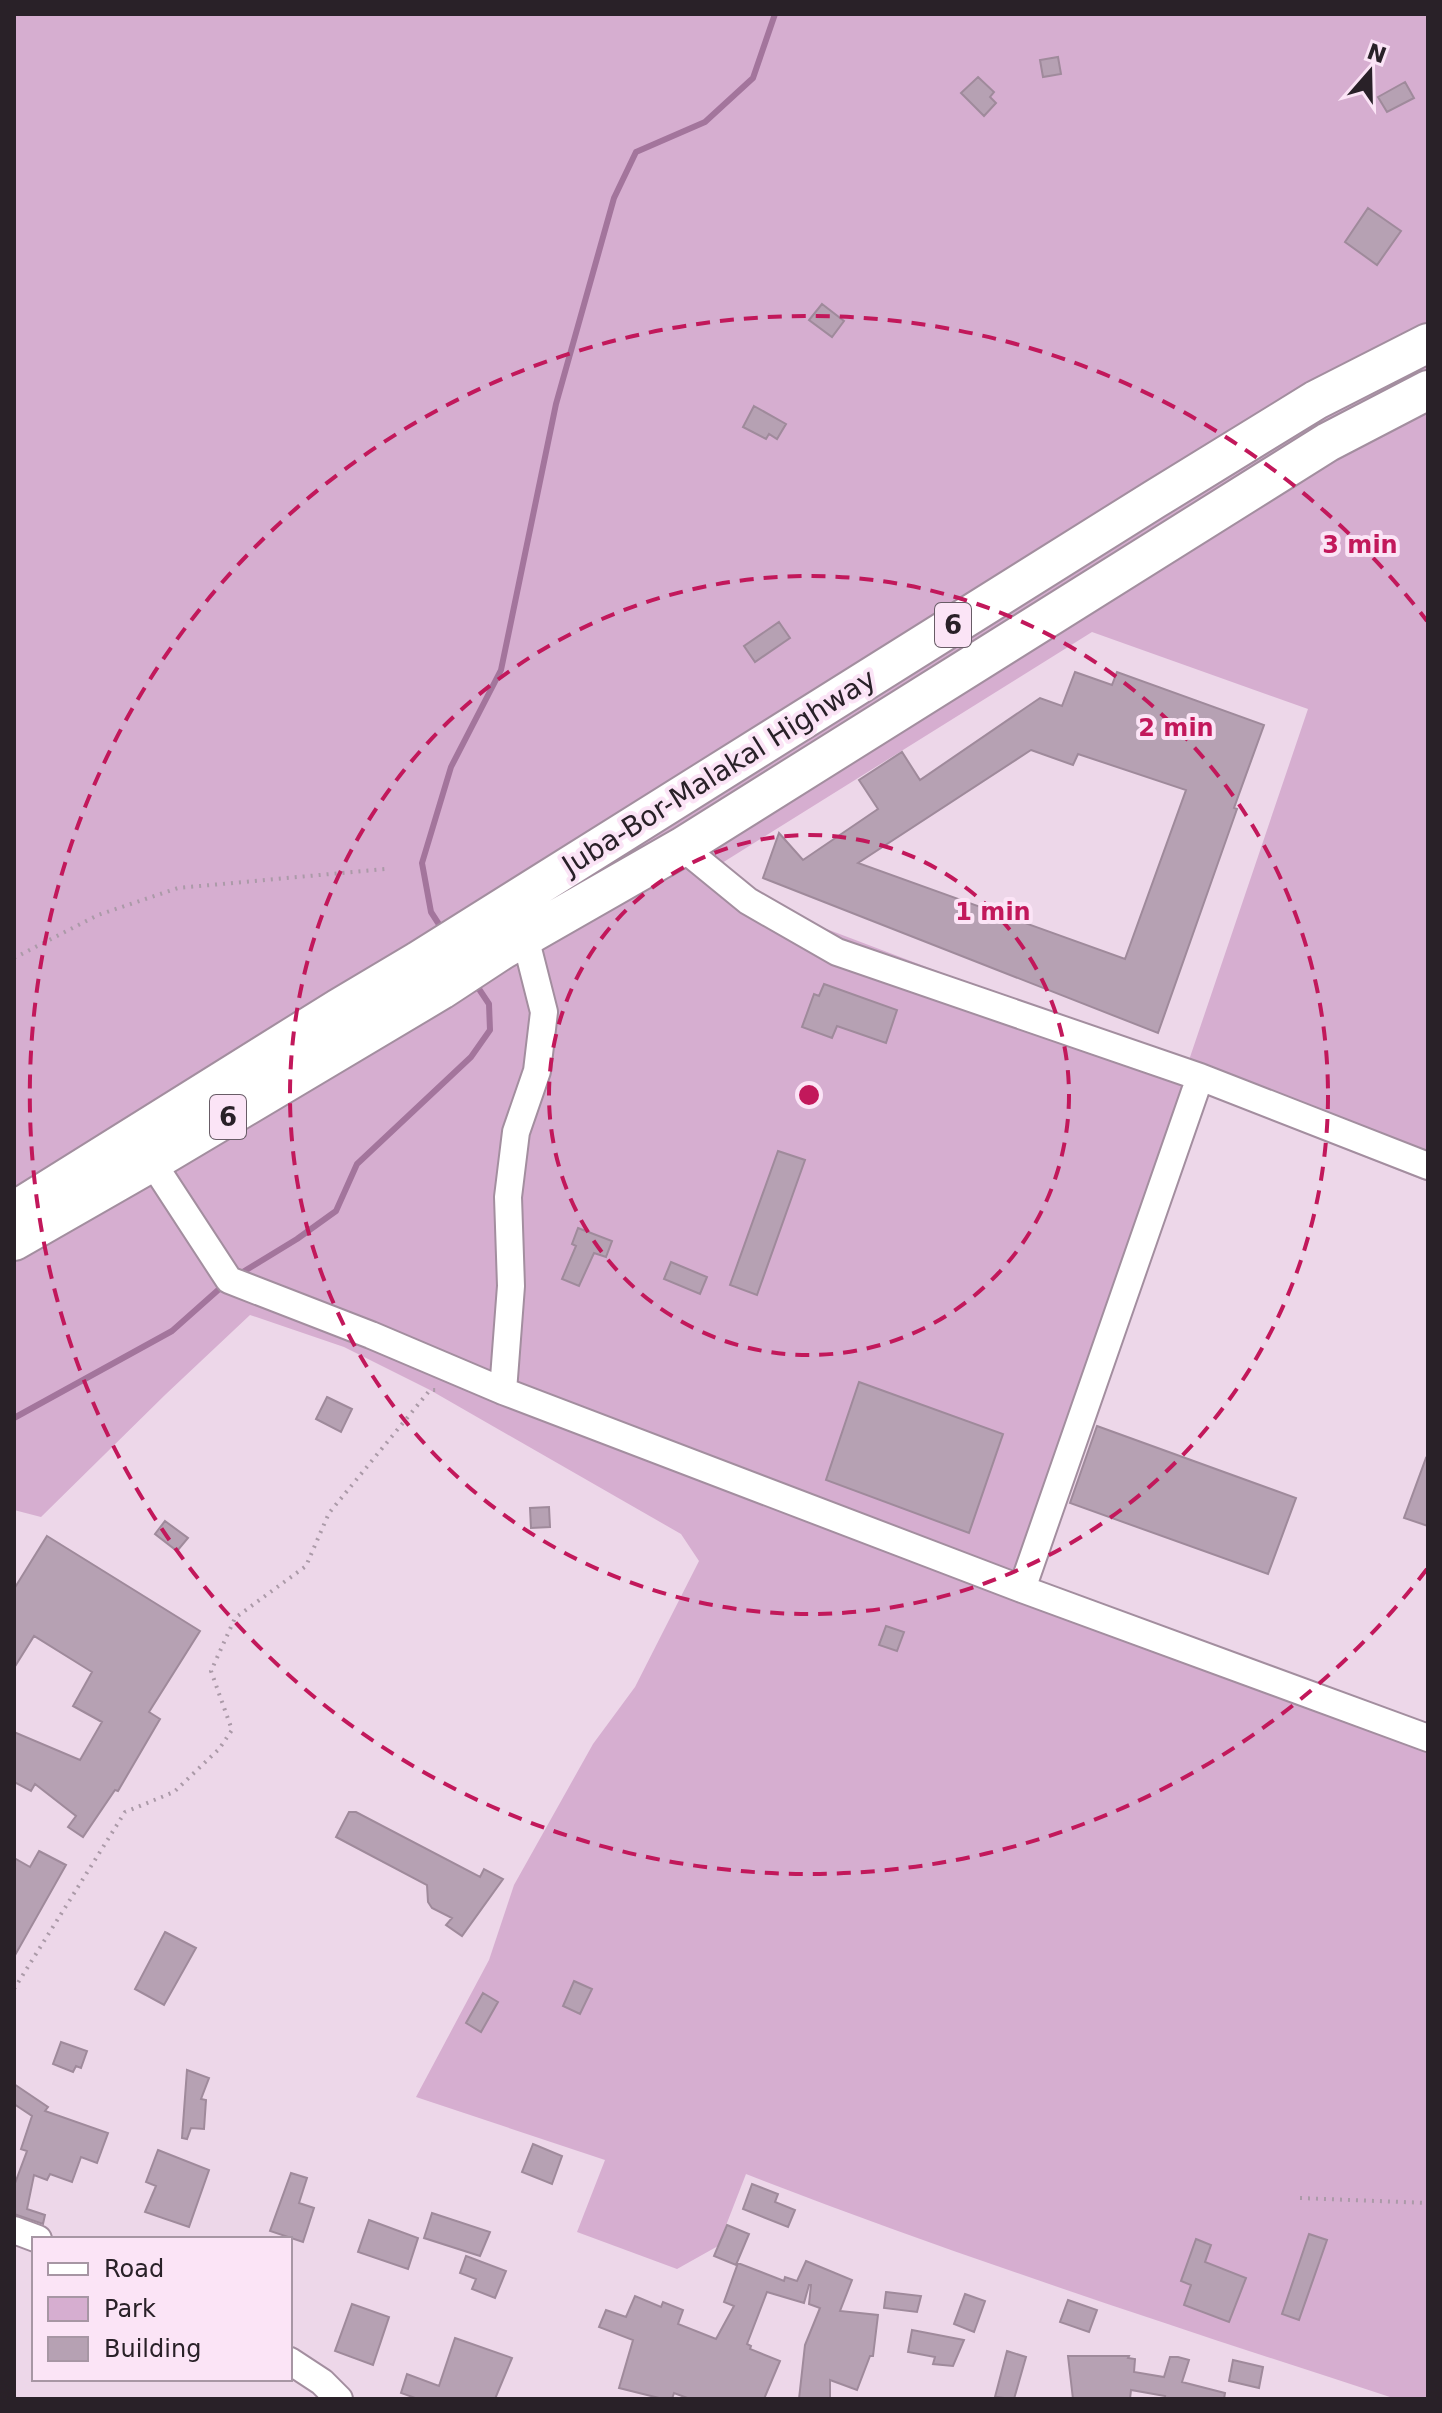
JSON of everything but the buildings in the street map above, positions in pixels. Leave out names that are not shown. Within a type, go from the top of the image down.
[{"type":"highway","name":"Juba-Bor-Malakal Highway","points":[[504,936],[1289,416],[1428,343]]},
{"type":"highway","name":"Juba-Bor-Malakal Highway","points":[[14,1241],[152,1162],[429,976],[682,847],[1328,442],[1428,390]]},
{"type":"highway","name":"Juba-Bor-Malakal Highway","points":[[14,1211],[339,1008],[429,976]]},
{"type":"street","points":[[682,847],[748,901],[837,952],[1200,1077],[1428,1166]]},
{"type":"street","points":[[503,1391],[511,1286],[508,1197],[516,1132],[537,1071],[544,1012],[504,936]]},
{"type":"street","points":[[1022,1589],[1200,1077]]},
{"type":"street","points":[[152,1162],[229,1280],[503,1391],[1022,1589],[1428,1738]]},
{"type":"street","points":[[292,2362],[322,2382],[339,2399]]},
{"type":"path","points":[[14,958],[98,915],[178,888],[385,869]]},
{"type":"path","points":[[14,1989],[125,1812],[174,1792],[219,1749],[232,1730],[211,1671],[235,1618],[306,1566],[329,1513],[430,1390],[444,1390]]},
{"type":"path","points":[[1300,2198],[1428,2203]]},
{"type":"green space","points":[[14,14],[1428,14],[1428,1182],[1202,1093],[1030,1582],[1428,1727],[1428,2399],[1396,2399],[1233,2346],[988,2263],[746,2174],[718,2246],[677,2269],[577,2232],[605,2160],[416,2097],[489,1960],[514,1885],[593,1744],[635,1687],[699,1561],[681,1534],[430,1390],[344,1347],[250,1315],[41,1517],[14,1510]],"holes":[[[1092,632],[1308,709],[1187,1066],[750,900],[722,863]]]},
{"type":"waterway","points":[[442,929],[431,912],[422,863],[451,767],[501,670],[556,404],[614,198],[636,152],[705,122],[753,78],[775,14]]},
{"type":"waterway","points":[[238,1275],[336,1211],[357,1164],[471,1057],[490,1030],[489,1004],[475,983]]},
{"type":"waterway","points":[[14,1418],[172,1331],[226,1283]]}]
